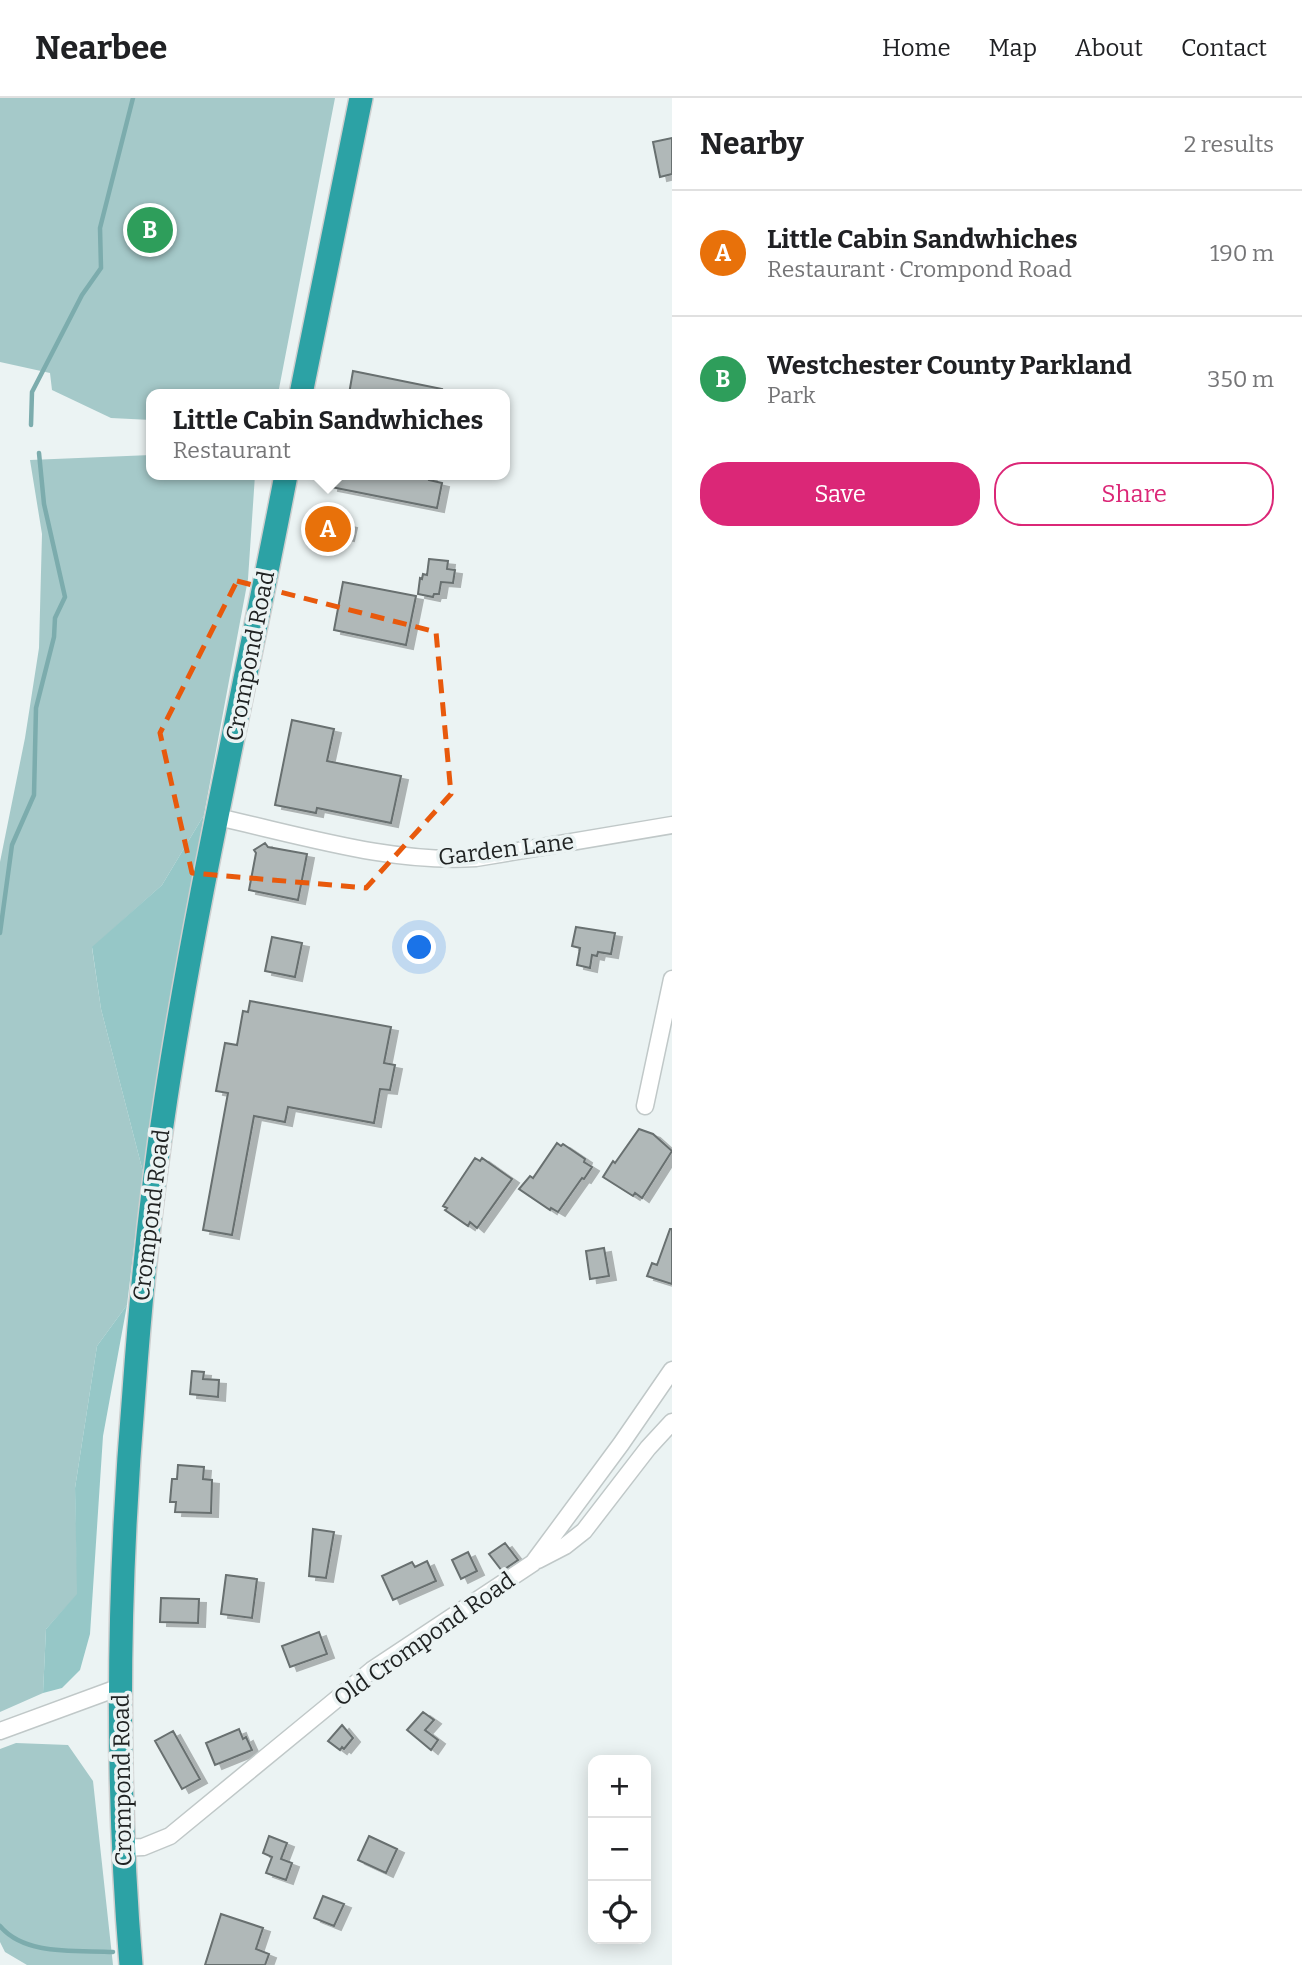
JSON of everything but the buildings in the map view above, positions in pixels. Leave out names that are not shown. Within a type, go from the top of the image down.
[{"type":"highway","points":[[302,389],[361,98]]},
{"type":"highway","name":"Crompond Road","points":[[131,1965],[123,1848],[120,1687],[125,1507],[147,1245],[173,1053],[285,480]]},
{"type":"street","name":"Garden Lane","points":[[217,817],[398,856],[450,860],[672,825]]},
{"type":"street","points":[[645,1106],[672,979]]},
{"type":"street","name":"Old Crompond Road","points":[[123,1848],[143,1847],[170,1836],[372,1670],[533,1563],[672,1370]]},
{"type":"street","points":[[533,1563],[565,1546],[584,1531],[648,1448],[672,1422]]},
{"type":"street","points":[[0,1731],[120,1687]]},
{"type":"highlighted area","points":[[237,581],[436,632],[451,794],[366,888],[192,873],[160,733]]},
{"type":"shaded area","points":[[0,98],[335,98],[279,389],[146,389],[146,420],[111,418],[52,390],[50,373],[0,362]]},
{"type":"shaded area","points":[[146,455],[146,480],[255,480],[248,579],[204,815],[162,885],[92,948],[101,1009],[143,1172],[127,1305],[97,1346],[75,1488],[78,1594],[46,1629],[43,1693],[0,1712],[0,862],[25,738],[39,648],[42,534],[30,460]]},
{"type":"shaded area","points":[[204,815],[143,1172],[101,1009],[92,947],[162,885]]},
{"type":"shaded area","points":[[127,1305],[103,1436],[90,1634],[80,1670],[62,1688],[43,1693],[46,1629],[77,1594],[75,1488],[97,1346]]},
{"type":"shaded area","points":[[16,1743],[68,1745],[93,1781],[113,1965],[27,1965],[5,1952],[0,1942],[0,1749]]},
{"type":"waterway","points":[[31,425],[32,392],[82,295],[101,268],[100,228],[133,98]]},
{"type":"waterway","points":[[0,933],[12,845],[34,795],[36,708],[54,637],[55,618],[65,597],[44,504],[39,453]]},
{"type":"waterway","points":[[0,1926],[11,1936],[37,1947],[113,1952]]},
{"type":"place","name":"Westchester County Parkland","points":[[150,230]]},
{"type":"place","name":"Little Cabin Sandwhiches","points":[[328,529]]}]
